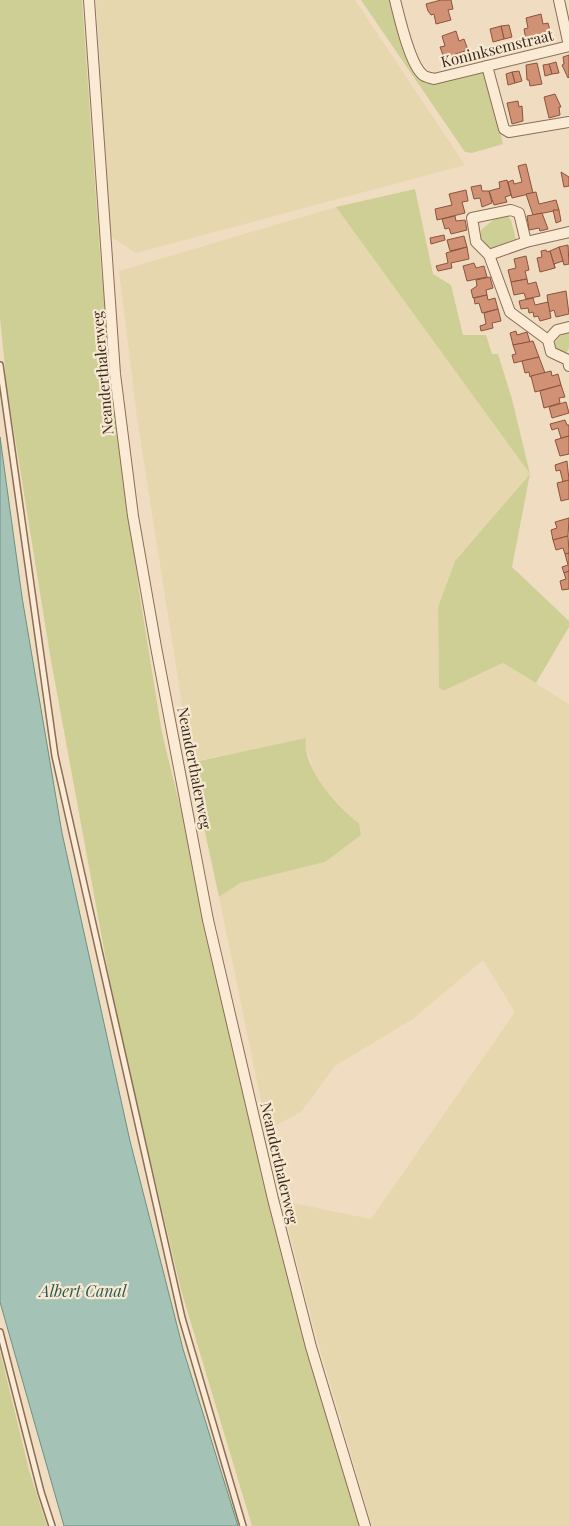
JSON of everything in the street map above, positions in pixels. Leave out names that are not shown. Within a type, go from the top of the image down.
[{"type":"street","name":"Neanderthalerweg","points":[[89,0],[115,374],[133,516],[154,638],[208,920],[273,1199],[311,1347],[365,1526]]},
{"type":"street","name":"Koninksemstraat","points":[[395,0],[401,28],[416,64],[423,75],[434,79],[569,46]]},
{"type":"street","points":[[559,0],[569,46]]},
{"type":"street","points":[[487,66],[504,129],[509,132],[569,122]]},
{"type":"street","points":[[526,242],[519,213],[511,210],[472,218],[476,242],[489,256],[510,312],[548,340],[552,352],[568,360],[569,366]]},
{"type":"street","points":[[489,256],[526,242],[569,232]]},
{"type":"street","points":[[548,340],[557,330],[569,327]]},
{"type":"lane","points":[[0,365],[55,756],[182,1318],[244,1526]]},
{"type":"lane","points":[[0,1332],[41,1492],[52,1526]]},
{"type":"shaded area","points":[[96,0],[355,0],[465,165],[136,253],[110,236]]},
{"type":"shaded area","points":[[336,207],[530,474],[455,561],[438,607],[439,687],[443,690],[503,663],[569,704],[569,1526],[372,1526],[314,1329],[283,1201],[371,1219],[515,1012],[483,960],[413,1019],[335,1066],[301,1112],[267,1130],[219,897],[240,883],[325,862],[359,823],[343,813],[327,793],[314,771],[305,744],[306,739],[191,762],[137,418],[119,271]]},
{"type":"green space","points":[[0,0],[82,0],[101,268],[115,413],[139,591],[162,733],[198,879],[219,979],[362,1526],[252,1526],[181,1290],[110,982],[50,655],[7,388],[0,318]]},
{"type":"green space","points":[[361,0],[392,0],[420,76],[485,71],[503,144],[472,153],[465,152]]},
{"type":"green space","points":[[415,189],[433,274],[451,285],[463,335],[486,335],[492,354],[498,354],[512,399],[530,474],[336,207]]},
{"type":"green space","points":[[506,214],[511,220],[517,243],[491,249],[481,240],[481,230],[499,215]]},
{"type":"green space","points":[[569,330],[569,348],[565,356],[556,352],[554,344],[564,331]]},
{"type":"green space","points":[[530,474],[512,567],[569,621],[569,627],[536,683],[503,663],[443,691],[439,687],[438,607],[455,561]]},
{"type":"green space","points":[[306,738],[309,761],[315,774],[341,808],[359,823],[361,835],[325,862],[240,883],[219,897],[190,763]]},
{"type":"green space","points":[[0,1351],[29,1470],[47,1526],[0,1526]]},
{"type":"water","name":"Albert Canal","points":[[0,437],[22,597],[62,833],[130,1141],[183,1349],[238,1526],[64,1526],[0,1302]]},
{"type":"building","points":[[441,0],[451,0],[453,9],[448,10],[451,20],[436,24],[434,14],[431,15],[426,4]]},
{"type":"building","points":[[541,14],[543,24],[548,23],[551,34],[526,40],[524,29],[528,28],[526,18]]},
{"type":"building","points":[[509,25],[512,37],[504,39],[501,26]]},
{"type":"building","points":[[501,26],[504,39],[493,42],[490,29]]},
{"type":"building","points":[[456,31],[459,41],[464,39],[468,50],[444,58],[440,47],[445,46],[442,36]]},
{"type":"building","points":[[569,55],[568,78],[562,65],[564,64],[563,57]]},
{"type":"building","points":[[556,62],[559,73],[552,74],[549,64]]},
{"type":"building","points":[[537,63],[542,84],[530,86],[529,80],[527,80],[526,65]]},
{"type":"building","points":[[549,64],[552,74],[545,76],[543,65]]},
{"type":"building","points":[[519,71],[522,81],[515,83],[512,72]]},
{"type":"building","points":[[512,72],[515,83],[508,85],[506,74]]},
{"type":"building","points":[[555,94],[561,107],[559,107],[560,115],[549,118],[544,97]]},
{"type":"building","points":[[518,101],[519,107],[522,106],[523,121],[512,124],[507,103]]},
{"type":"building","points":[[526,164],[533,193],[512,198],[508,182],[513,180],[514,184],[522,182],[518,166]]},
{"type":"building","points":[[561,172],[569,177],[569,186],[564,187]]},
{"type":"building","points":[[507,180],[511,195],[505,197],[507,202],[494,205],[489,191],[500,188],[499,182]]},
{"type":"building","points":[[481,185],[482,191],[489,191],[492,203],[482,207],[480,198],[474,199],[471,187]]},
{"type":"building","points":[[466,190],[468,201],[462,202],[465,213],[437,220],[435,209],[452,205],[449,194]]},
{"type":"building","points":[[536,192],[539,204],[556,200],[559,210],[533,215],[526,194]]},
{"type":"building","points":[[553,210],[559,210],[561,221],[556,223]]},
{"type":"building","points":[[542,213],[548,229],[540,231],[539,228],[529,230],[527,216]]},
{"type":"building","points":[[455,216],[456,221],[465,220],[467,230],[451,234],[449,228],[445,229],[442,219]]},
{"type":"building","points":[[444,235],[445,240],[431,244],[430,238]]},
{"type":"building","points":[[464,236],[467,247],[450,251],[447,240]]},
{"type":"building","points":[[568,245],[569,264],[564,265],[559,247]]},
{"type":"building","points":[[467,247],[469,259],[451,263],[452,268],[438,271],[436,266],[448,263],[446,253]]},
{"type":"building","points":[[559,247],[563,261],[554,264],[555,268],[550,251]]},
{"type":"building","points":[[546,250],[547,252],[550,251],[555,268],[540,272],[537,258],[542,257],[541,251]]},
{"type":"building","points":[[526,256],[529,270],[525,271],[527,279],[511,282],[508,270],[516,268],[514,259]]},
{"type":"building","points":[[474,263],[476,268],[484,266],[487,277],[467,281],[463,266]]},
{"type":"building","points":[[490,277],[493,288],[486,290],[487,295],[473,298],[471,290],[477,286],[476,280]]},
{"type":"building","points":[[527,279],[528,284],[536,282],[540,296],[526,299],[524,293],[514,295],[511,282]]},
{"type":"building","points":[[566,291],[569,314],[556,317],[554,310],[549,312],[547,295]]},
{"type":"building","points":[[487,295],[488,300],[495,298],[498,309],[482,313],[479,303],[475,304],[474,298]]},
{"type":"building","points":[[533,298],[535,305],[548,302],[551,318],[540,321],[538,316],[534,317],[533,312],[529,313],[528,308],[521,309],[519,301]]},
{"type":"building","points":[[498,309],[501,321],[492,323],[493,328],[481,331],[480,326],[486,324],[484,313]]},
{"type":"building","points":[[516,331],[517,335],[527,332],[530,342],[513,345],[510,333]]},
{"type":"building","points":[[533,341],[539,357],[514,363],[512,355],[516,354],[513,345]]},
{"type":"building","points":[[539,357],[545,373],[530,377],[529,372],[525,373],[522,361]]},
{"type":"building","points":[[551,371],[552,376],[558,374],[561,385],[535,392],[531,376]]},
{"type":"building","points":[[561,385],[565,397],[559,398],[560,403],[544,408],[540,391]]},
{"type":"building","points":[[566,402],[569,413],[552,418],[549,407]]},
{"type":"building","points":[[565,420],[567,425],[569,425],[569,436],[561,438],[558,428],[552,430],[550,424]]},
{"type":"building","points":[[569,436],[569,454],[560,456],[555,440]]},
{"type":"building","points":[[567,461],[569,480],[563,482],[560,470],[556,471],[555,465]]},
{"type":"building","points":[[569,480],[569,499],[561,501],[557,483]]},
{"type":"building","points":[[569,518],[568,536],[553,540],[551,530],[557,528],[555,522]]},
{"type":"building","points":[[568,536],[569,553],[565,554],[563,548],[556,550],[553,540]]},
{"type":"building","points":[[569,553],[569,571],[564,573],[562,567],[568,565],[565,554]]},
{"type":"building","points":[[569,571],[569,589],[562,590],[560,581],[566,579],[564,573]]}]
